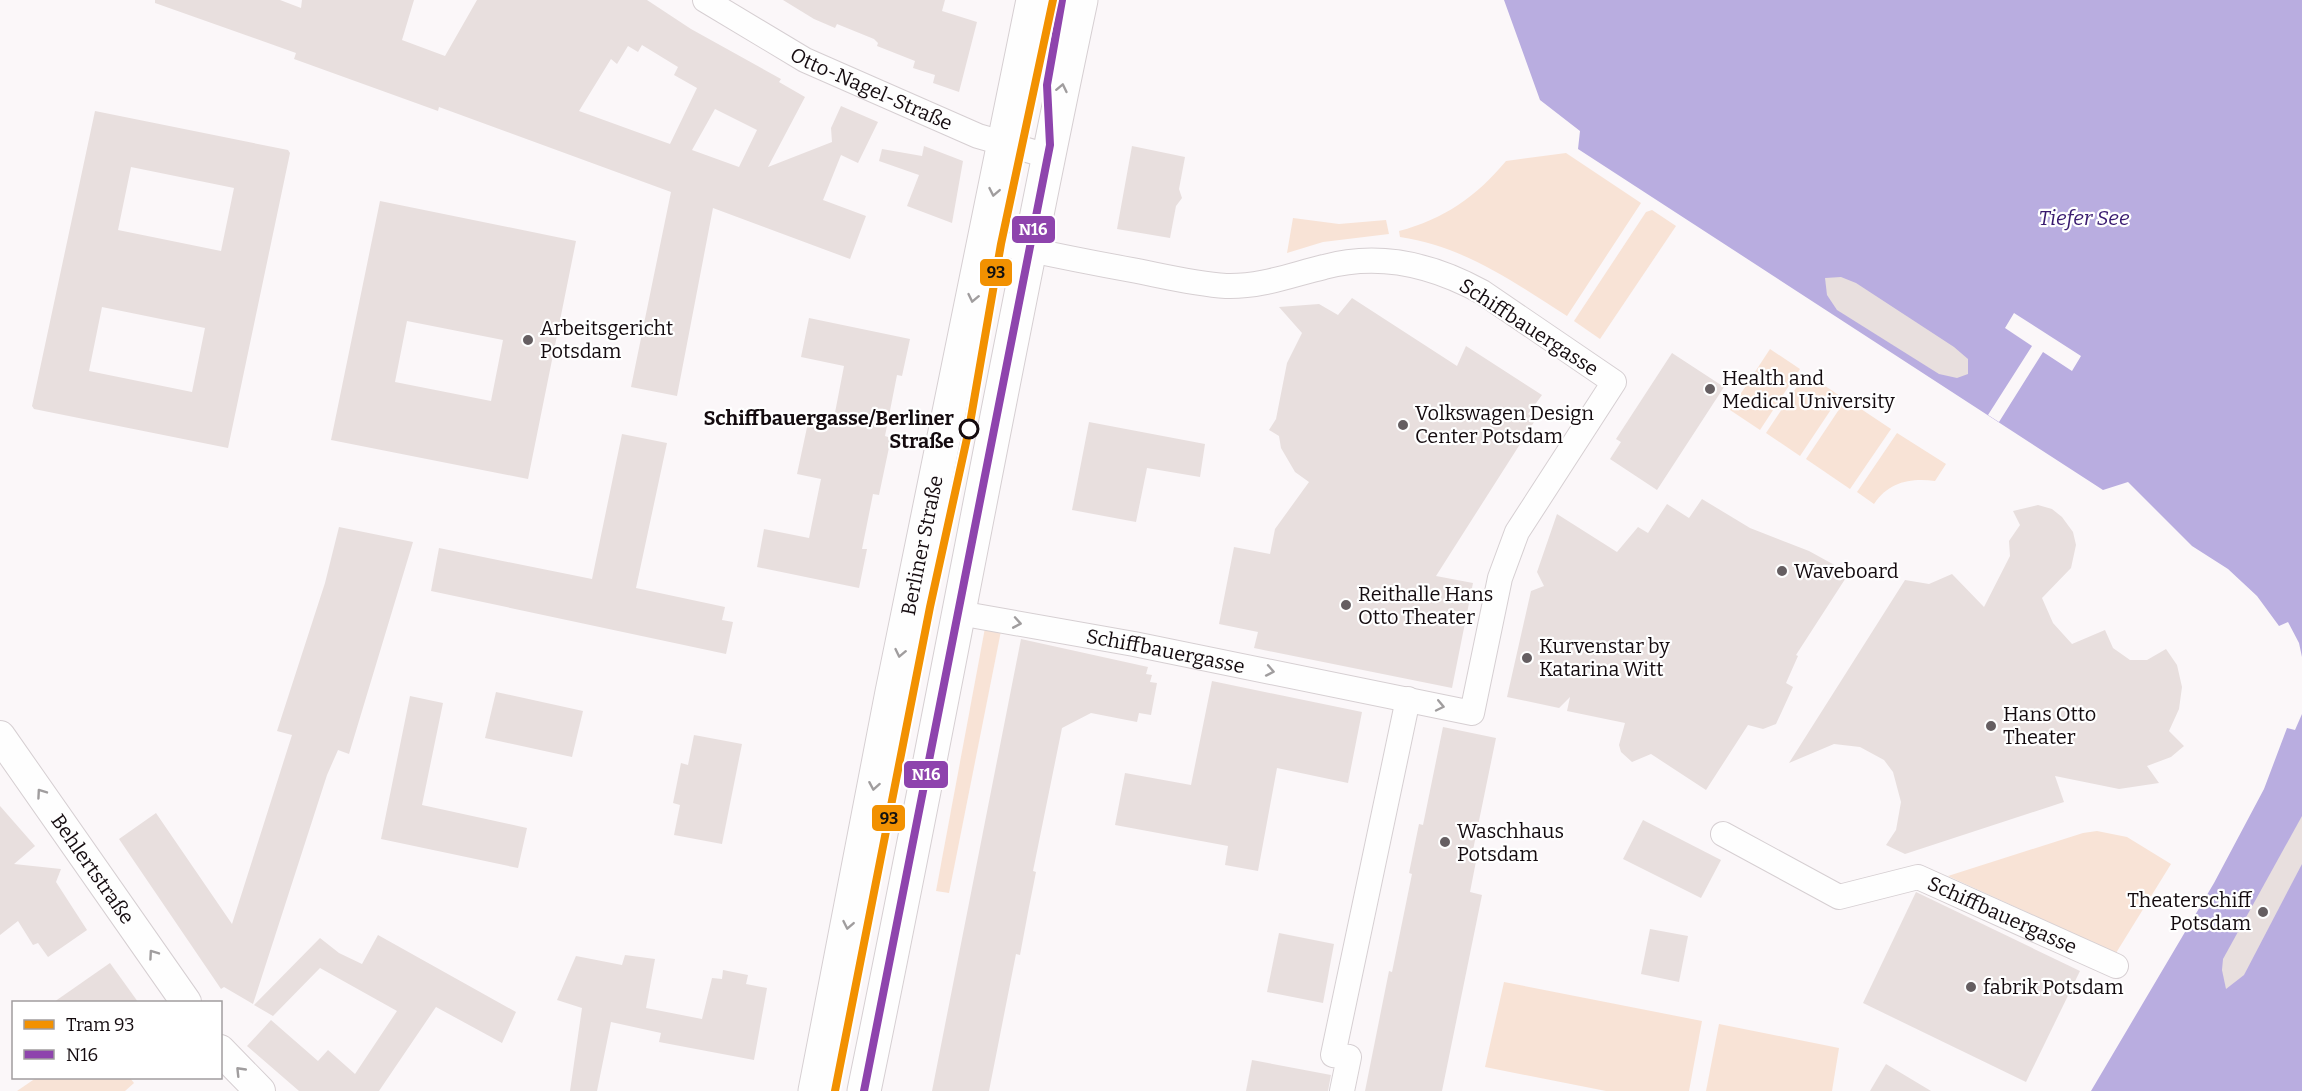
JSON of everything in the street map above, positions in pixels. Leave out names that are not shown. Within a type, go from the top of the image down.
[{"type":"main road","name":"Berliner Straße","points":[[815,1091],[892,692],[1033,0]]},
{"type":"main road","points":[[864,1091],[1028,250],[1081,0]]},
{"type":"street","name":"Otto-Nagel-Straße","points":[[705,0],[805,60],[978,136],[1048,156]]},
{"type":"street","name":"Schiffbauergasse","points":[[959,612],[1134,644],[1472,713],[1500,578],[1517,532],[1614,382],[1482,292],[1461,281],[1418,266],[1398,262],[1351,261],[1250,286],[1224,286],[1181,280],[984,240]]},
{"type":"street","points":[[1342,1091],[1349,1057],[1333,1054],[1408,699]]},
{"type":"street","name":"Behlertstraße","points":[[0,736],[185,1001]]},
{"type":"street","name":"Schiffbauergasse","points":[[1723,834],[1839,897],[1918,877],[2116,966]]},
{"type":"street","points":[[222,1052],[260,1091]]},
{"type":"shaded area","points":[[1566,153],[1641,203],[1567,316],[1507,278],[1467,257],[1424,242],[1400,237],[1399,231],[1445,213],[1471,196],[1506,161]]},
{"type":"shaded area","points":[[1652,210],[1676,226],[1600,339],[1574,321],[1646,212]]},
{"type":"shaded area","points":[[1293,218],[1339,224],[1386,220],[1389,234],[1323,242],[1287,253]]},
{"type":"shaded area","points":[[1770,349],[1800,369],[1760,430],[1730,410]]},
{"type":"shaded area","points":[[1806,373],[1840,396],[1800,456],[1766,433]]},
{"type":"shaded area","points":[[1846,399],[1891,429],[1850,489],[1806,459]]},
{"type":"shaded area","points":[[1897,433],[1946,464],[1935,481],[1917,480],[1893,486],[1874,504],[1857,492]]},
{"type":"shaded area","points":[[985,628],[1001,631],[949,893],[936,891]]},
{"type":"shaded area","points":[[2097,831],[2127,837],[2171,864],[2116,953],[1948,876],[2083,833]]},
{"type":"shaded area","points":[[1504,982],[1702,1021],[1689,1091],[1606,1091],[1485,1067]]},
{"type":"shaded area","points":[[1719,1024],[1839,1048],[1832,1091],[1706,1091]]},
{"type":"shaded area","points":[[35,1079],[131,1079],[134,1083],[125,1091],[17,1091]]},
{"type":"water","name":"Tiefer See","points":[[1504,0],[2302,0],[2302,657],[2299,643],[2288,622],[2279,626],[2257,596],[2228,569],[2192,546],[2128,482],[2103,490],[1578,149],[1580,131],[1540,100]]},
{"type":"water","points":[[2302,714],[2302,1091],[2091,1091],[2214,883],[2264,789],[2287,728],[2295,730]]},
{"type":"pier","points":[[2014,313],[2081,356],[2072,371],[2043,352],[1999,422],[1988,415],[2032,346],[2005,328]]},
{"type":"building","points":[[155,0],[280,0],[301,8],[302,0],[414,0],[402,40],[445,56],[477,0],[647,0],[691,29],[781,79],[779,82],[805,97],[768,167],[832,142],[831,128],[841,106],[878,122],[858,163],[841,155],[823,200],[866,216],[850,259],[713,208],[677,396],[631,387],[671,192],[439,107],[438,111],[294,59],[296,53],[155,3]],"holes":[[[642,45],[678,67],[674,75],[697,88],[670,144],[579,111],[611,59],[617,64],[628,46],[638,52]],[[715,109],[757,130],[739,167],[692,150]]]},
{"type":"building","points":[[783,0],[945,0],[942,11],[977,22],[959,92],[933,83],[935,75],[913,68],[915,61],[877,46],[878,43],[874,39],[837,24],[835,28],[814,19]]},
{"type":"building","points":[[95,111],[288,150],[290,153],[228,448],[34,409],[32,406]],"holes":[[[131,167],[234,188],[221,251],[118,230]],[[102,307],[205,328],[192,392],[89,371]]]},
{"type":"building","points":[[924,146],[963,161],[952,223],[907,206],[919,175],[879,161],[882,149],[922,156]]},
{"type":"building","points":[[1132,146],[1185,157],[1179,189],[1182,198],[1176,206],[1170,238],[1117,229]]},
{"type":"building","name":"Arbeitsgericht Potsdam","points":[[380,201],[576,241],[528,479],[331,440]],"holes":[[[407,321],[503,340],[491,401],[395,382]]]},
{"type":"building","points":[[1841,277],[1856,283],[1954,347],[1968,359],[1968,374],[1957,378],[1939,374],[1837,310],[1827,295],[1825,278]]},
{"type":"building","points":[[1352,298],[1457,366],[1466,346],[1542,395],[1528,414],[1536,419],[1436,576],[1473,583],[1452,688],[1254,648],[1258,632],[1219,624],[1234,547],[1270,554],[1275,529],[1309,482],[1295,472],[1281,448],[1279,436],[1269,430],[1276,419],[1287,363],[1302,333],[1279,307],[1319,304],[1338,315]]},
{"type":"building","points":[[809,318],[910,339],[902,376],[897,375],[885,436],[891,438],[879,495],[873,494],[862,549],[867,549],[859,588],[757,567],[764,529],[809,538],[821,479],[797,474],[809,418],[833,423],[844,366],[801,357]]},
{"type":"building","points":[[1672,353],[1724,387],[1657,490],[1610,459],[1621,442],[1616,439]]},
{"type":"building","points":[[1089,422],[1205,444],[1200,477],[1147,468],[1136,522],[1072,510]]},
{"type":"building","points":[[622,434],[667,443],[636,588],[725,607],[722,620],[733,622],[726,654],[431,591],[439,548],[592,579]]},
{"type":"building","points":[[1702,499],[1750,528],[1809,551],[1849,573],[1796,655],[1798,656],[1786,683],[1793,687],[1776,724],[1763,729],[1748,725],[1706,790],[1651,754],[1632,762],[1621,752],[1619,745],[1625,723],[1567,711],[1570,697],[1559,708],[1507,697],[1531,591],[1544,586],[1537,572],[1557,514],[1617,552],[1638,527],[1648,533],[1667,504],[1689,518]]},
{"type":"building","name":"Hans Otto Theater","points":[[2038,505],[2052,509],[2062,517],[2073,532],[2076,545],[2071,568],[2042,598],[2053,623],[2072,644],[2105,630],[2113,648],[2130,660],[2147,660],[2166,649],[2177,665],[2182,687],[2179,709],[2169,731],[2184,746],[2171,757],[2147,766],[2159,783],[2119,789],[2055,776],[2064,802],[1905,854],[1886,845],[1896,830],[1901,802],[1893,772],[1884,760],[1860,747],[1834,744],[1789,763],[1905,580],[1929,584],[1952,574],[1984,607],[2010,556],[2009,541],[2020,525],[2013,511]]},
{"type":"building","points":[[339,527],[413,542],[349,754],[338,750],[327,775],[253,1004],[224,987],[221,989],[119,839],[156,813],[232,924],[292,735],[277,731],[325,583]]},
{"type":"building","points":[[1021,639],[1148,667],[1146,674],[1152,675],[1150,682],[1157,683],[1151,715],[1139,713],[1137,722],[1091,713],[1062,728],[1033,871],[1036,872],[1020,955],[1016,954],[989,1091],[932,1091]]},
{"type":"building","points":[[1212,681],[1362,712],[1348,783],[1277,768],[1258,871],[1225,865],[1228,846],[1115,825],[1125,773],[1191,785]]},
{"type":"building","points":[[496,692],[583,711],[572,757],[485,738]]},
{"type":"building","points":[[410,696],[443,703],[422,805],[527,828],[518,868],[381,839]]},
{"type":"building","points":[[1443,727],[1496,738],[1473,850],[1478,851],[1470,892],[1482,895],[1442,1091],[1365,1091],[1389,971],[1392,972],[1412,874],[1409,873],[1419,824],[1423,825]]},
{"type":"building","points":[[694,735],[742,744],[722,844],[674,835],[680,805],[673,803],[681,763],[688,765]]},
{"type":"building","points":[[0,806],[35,846],[14,864],[61,869],[56,882],[87,930],[48,957],[38,943],[33,945],[18,921],[0,935]]},
{"type":"building","name":"Theaterschiff Potsdam","points":[[2302,816],[2302,864],[2244,975],[2226,989],[2222,970],[2223,959]]},
{"type":"building","points":[[1643,820],[1721,860],[1701,898],[1623,859]]},
{"type":"building","name":"fabrik Potsdam","points":[[1916,892],[2080,971],[2026,1082],[1863,1003]]},
{"type":"building","points":[[1650,929],[1688,936],[1679,982],[1641,974]]},
{"type":"building","points":[[1279,933],[1334,944],[1323,1003],[1267,992]]},
{"type":"building","points":[[378,935],[516,1012],[502,1043],[436,1007],[379,1091],[299,1091],[247,1046],[271,1020],[318,1061],[328,1050],[355,1074],[397,1011],[320,968],[273,1016],[254,1005],[320,938],[339,953],[362,964]]},
{"type":"building","points":[[625,955],[655,959],[646,1008],[702,1019],[712,978],[722,979],[723,970],[748,975],[746,984],[767,988],[754,1060],[659,1042],[661,1033],[611,1022],[597,1091],[570,1091],[582,1008],[557,1000],[576,956],[622,965]]},
{"type":"building","points":[[110,963],[137,1001],[55,1001]]},
{"type":"building","points":[[1252,1060],[1331,1075],[1328,1091],[1246,1091]]},
{"type":"building","points":[[1886,1064],[1931,1091],[1870,1091]]},
{"type":"tram line","name":"93","points":[[835,1091],[930,607],[969,429],[1001,244],[1053,0]]},
{"type":"transit line","name":"N16","points":[[864,1091],[1050,145],[1047,85],[1062,0]]},
{"type":"place","name":"Arbeitsgericht Potsdam","points":[[528,340]]},
{"type":"place","name":"Health and Medical University","points":[[1710,389]]},
{"type":"place","name":"Volkswagen Design Center Potsdam","points":[[1403,425]]},
{"type":"place","name":"Schiffbauergasse/Berliner Straße","points":[[969,429]]},
{"type":"place","name":"Waveboard","points":[[1782,571]]},
{"type":"place","name":"Reithalle Hans Otto Theater","points":[[1346,605]]},
{"type":"place","name":"Kurvenstar by Katarina Witt","points":[[1527,658]]},
{"type":"place","name":"Hans Otto Theater","points":[[1991,726]]},
{"type":"place","name":"Waschhaus Potsdam","points":[[1445,842]]},
{"type":"place","name":"Theaterschiff Potsdam","points":[[2263,912]]},
{"type":"place","name":"fabrik Potsdam","points":[[1971,987]]}]
